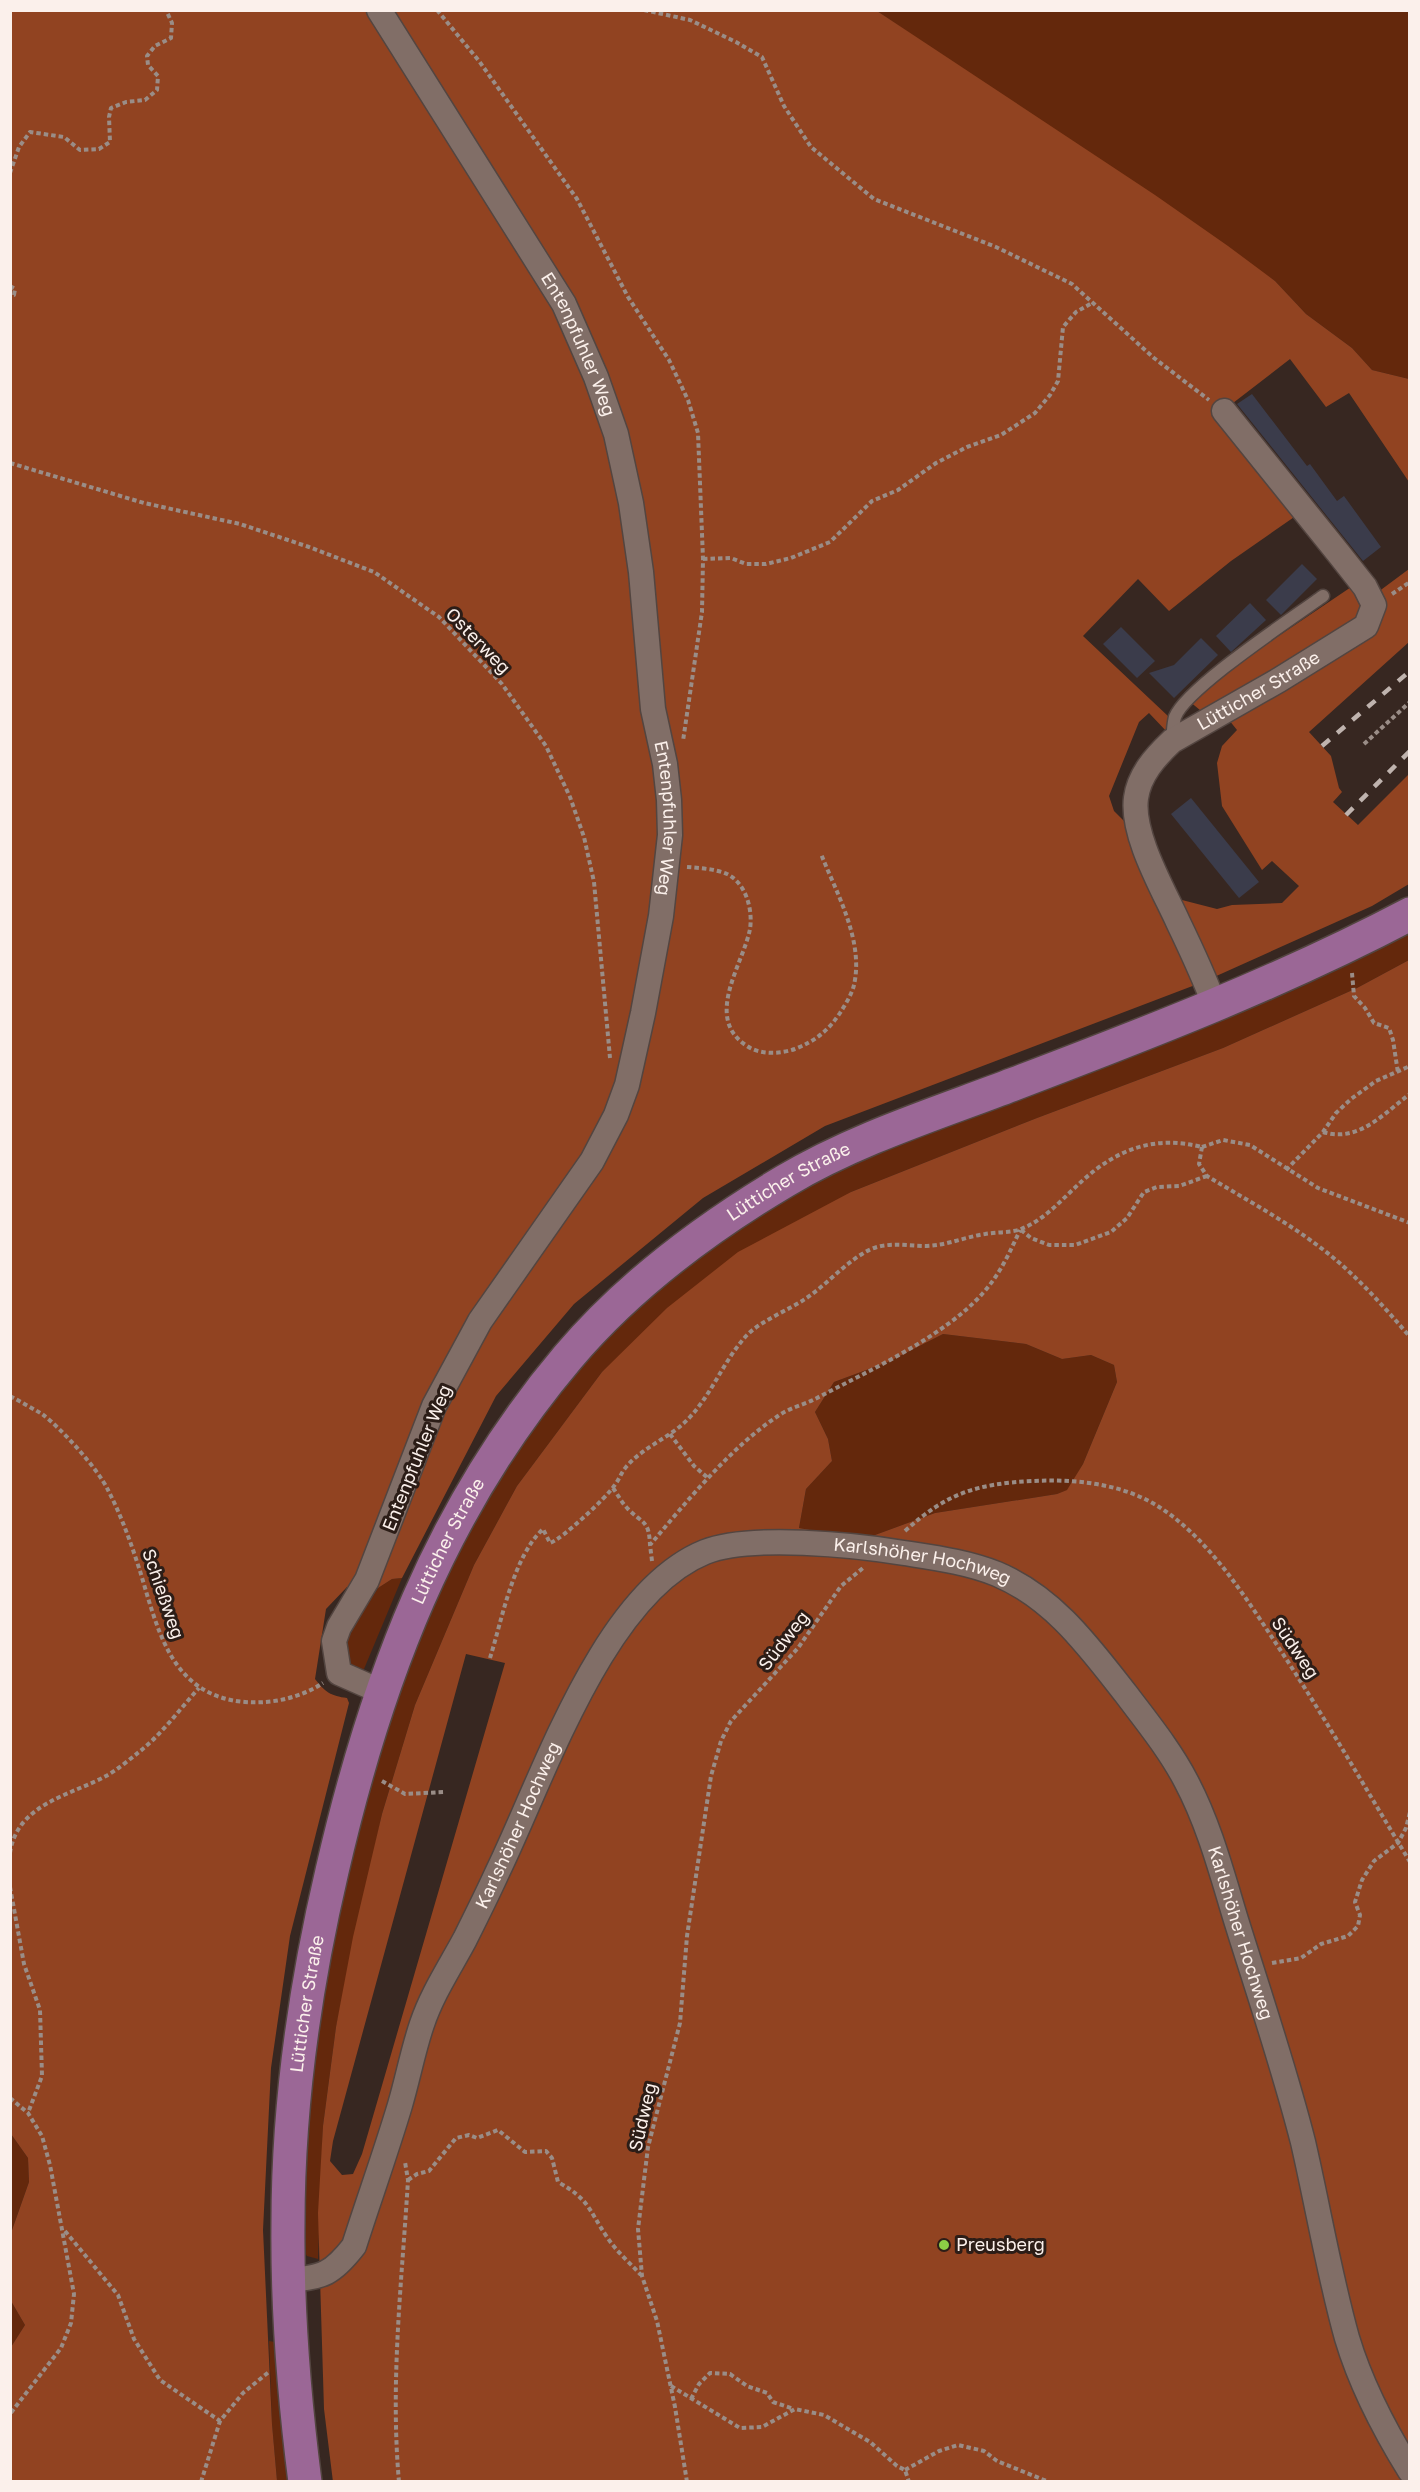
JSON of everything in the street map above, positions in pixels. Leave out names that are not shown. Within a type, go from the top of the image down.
[{"type":"main road","name":"Lütticher Straße","points":[[305,2481],[295,2402],[287,2217],[293,2112],[303,2022],[318,1931],[350,1792],[397,1647],[424,1582],[473,1489],[526,1410],[571,1353],[632,1291],[714,1227],[790,1178],[875,1137],[1215,1006],[1365,938],[1410,914]]},
{"type":"street","name":"Entenpfuhler Weg","points":[[339,1673],[334,1641],[339,1627],[367,1580],[434,1406],[480,1321],[586,1170],[616,1116],[636,1049],[668,868],[669,800],[665,764],[653,709],[641,572],[631,503],[616,434],[596,377],[564,304],[380,10]]},
{"type":"street","name":"Lütticher Straße","points":[[1215,1006],[1158,880],[1137,824],[1136,799],[1141,778],[1172,741],[1279,680],[1366,626],[1374,605],[1365,587],[1340,554],[1224,411]]},
{"type":"street","name":"Karlshöher Hochweg","points":[[288,2280],[312,2279],[326,2273],[341,2263],[354,2246],[398,2112],[423,2022],[438,1988],[513,1842],[595,1664],[621,1624],[650,1591],[673,1570],[706,1552],[740,1544],[779,1543],[884,1550],[964,1563],[996,1574],[1025,1588],[1057,1612],[1085,1640],[1154,1731],[1186,1781],[1214,1850],[1292,2100],[1347,2338],[1367,2392],[1390,2440],[1410,2471]]},
{"type":"street","points":[[339,1673],[381,1692]]},
{"type":"lane","points":[[1172,741],[1176,716],[1186,701],[1219,672],[1323,596]]},
{"type":"path","points":[[10,173],[19,147],[30,132],[64,137],[80,150],[99,149],[110,142],[108,117],[111,108],[126,102],[145,100],[157,90],[158,76],[148,65],[147,56],[155,46],[171,38],[172,23],[166,10]]},
{"type":"path","points":[[437,10],[479,61],[576,199],[628,297],[673,370],[687,400],[698,433],[703,560],[702,612],[682,748]]},
{"type":"path","points":[[644,10],[690,20],[762,57],[784,106],[811,147],[874,199],[996,247],[1072,284],[1154,358],[1224,411]]},
{"type":"path","points":[[10,286],[15,289],[14,295],[10,295]]},
{"type":"path","points":[[703,560],[731,558],[746,564],[766,564],[791,558],[830,542],[872,501],[897,490],[936,463],[967,447],[1001,435],[1035,413],[1058,381],[1064,327],[1076,312],[1092,303]]},
{"type":"path","name":"Osterweg","points":[[10,463],[144,503],[240,524],[309,548],[374,572],[440,617],[501,684],[546,746],[570,797],[584,837],[594,882],[610,1061]]},
{"type":"path","points":[[1364,744],[1410,702]]},
{"type":"path","points":[[668,868],[697,868],[727,874],[741,886],[747,901],[750,928],[727,997],[728,1016],[732,1031],[744,1045],[754,1050],[773,1053],[792,1050],[813,1042],[830,1028],[854,985],[856,954],[850,927],[821,855]]},
{"type":"path","points":[[1341,978],[1361,969]]},
{"type":"path","points":[[1352,973],[1354,996],[1374,1023],[1389,1028],[1398,1073]]},
{"type":"path","points":[[1286,1170],[1323,1132],[1336,1113],[1351,1098],[1376,1081],[1410,1066]]},
{"type":"path","points":[[1323,1132],[1334,1135],[1368,1127],[1392,1111],[1410,1094]]},
{"type":"path","points":[[490,1658],[522,1558],[538,1533],[543,1529],[550,1543],[555,1541],[613,1488],[626,1467],[644,1450],[670,1434],[689,1418],[723,1365],[749,1334],[806,1298],[864,1252],[884,1244],[928,1246],[952,1243],[983,1234],[1021,1230],[1054,1208],[1083,1180],[1127,1151],[1151,1144],[1180,1142],[1202,1147],[1223,1140],[1250,1145],[1286,1170],[1318,1188],[1349,1202],[1410,1223]]},
{"type":"path","points":[[1202,1147],[1199,1164],[1207,1176],[1287,1225],[1335,1259],[1375,1296],[1410,1337]]},
{"type":"path","points":[[1021,1230],[1032,1238],[1049,1245],[1075,1245],[1111,1232],[1127,1218],[1144,1192],[1157,1187],[1179,1186],[1207,1176]]},
{"type":"path","points":[[650,1545],[708,1478],[779,1415],[895,1357],[963,1312],[983,1293],[1003,1267],[1021,1230]]},
{"type":"path","name":"Schießweg","points":[[10,1396],[43,1415],[75,1446],[107,1488],[126,1532],[160,1636],[175,1662],[199,1688],[228,1701],[255,1703],[286,1699],[317,1687],[339,1673]]},
{"type":"path","points":[[670,1434],[694,1466],[708,1478]]},
{"type":"path","name":"Südweg","points":[[687,2481],[671,2386],[657,2322],[642,2276],[638,2229],[648,2146],[680,2023],[687,1936],[711,1776],[721,1741],[731,1721],[798,1648],[841,1586],[927,1511],[941,1501],[986,1487],[1045,1481],[1097,1484],[1123,1490],[1155,1505],[1183,1525],[1215,1558],[1261,1620],[1306,1689],[1410,1862]]},
{"type":"path","points":[[613,1488],[628,1509],[644,1520],[649,1528],[652,1568],[650,1591]]},
{"type":"path","points":[[10,1853],[12,1841],[30,1814],[56,1797],[109,1775],[142,1750],[199,1688]]},
{"type":"path","points":[[1410,1701],[1410,1707]]},
{"type":"path","points":[[378,1792],[381,1780],[405,1794],[445,1792]]},
{"type":"path","points":[[1251,1970],[1267,1964],[1302,1958],[1321,1944],[1348,1936],[1358,1926],[1360,1915],[1355,1902],[1356,1892],[1366,1870],[1384,1852],[1398,1843],[1406,1828],[1410,1812]]},
{"type":"path","points":[[10,1887],[24,1964],[40,2010],[42,2076],[28,2113]]},
{"type":"path","points":[[10,2098],[28,2113],[42,2136],[63,2229],[74,2294],[71,2323],[61,2348],[10,2414]]},
{"type":"path","points":[[399,2481],[395,2440],[396,2360],[408,2180],[417,2174],[429,2171],[456,2138],[469,2135],[477,2138],[498,2130],[525,2152],[546,2151],[552,2158],[558,2182],[574,2190],[591,2207],[607,2238],[642,2276]]},
{"type":"path","points":[[63,2229],[118,2295],[134,2339],[160,2380],[220,2421]]},
{"type":"path","points":[[201,2481],[220,2421],[243,2393],[273,2368]]},
{"type":"path","points":[[691,2399],[699,2384],[710,2373],[730,2374],[747,2386],[767,2393],[773,2402],[825,2415],[870,2442],[897,2466],[905,2470],[909,2481]]},
{"type":"path","points":[[671,2386],[740,2428],[762,2427],[795,2409]]},
{"type":"path","points":[[905,2470],[939,2451],[958,2445],[984,2451],[997,2461],[1049,2481]]},
{"type":"shaded area","points":[[11,11],[877,11],[1228,246],[1275,281],[1306,314],[1352,348],[1372,370],[1409,379],[1409,482],[1349,393],[1326,407],[1290,359],[1220,413],[1300,513],[1231,561],[1169,611],[1138,579],[1083,636],[1169,717],[1168,733],[1149,713],[1139,722],[1109,796],[1114,811],[1130,827],[1162,911],[1182,900],[1217,909],[1232,905],[1282,903],[1299,886],[1272,861],[1262,870],[1222,806],[1217,763],[1222,746],[1237,730],[1225,715],[1206,715],[1189,701],[1222,674],[1363,579],[1374,595],[1409,569],[1409,642],[1309,732],[1331,756],[1342,792],[1333,802],[1358,825],[1409,774],[1409,884],[1372,906],[1203,982],[825,1126],[703,1198],[574,1304],[496,1396],[402,1578],[392,1579],[378,1588],[347,1587],[326,1609],[315,1679],[332,1695],[347,1698],[349,1703],[290,1936],[271,2068],[263,2230],[272,2424],[277,2481],[11,2481],[11,2347],[25,2325],[11,2301],[11,2233],[29,2182],[28,2158],[11,2134]]},
{"type":"shaded area","points":[[877,11],[1409,11],[1409,379],[1372,370],[1352,348],[1306,314],[1275,281]]},
{"type":"shaded area","points":[[1409,934],[1409,960],[1357,988],[1223,1048],[1037,1118],[851,1192],[602,1372],[517,1486],[474,1565],[415,1705],[382,1814],[336,2027],[323,2126],[318,2259],[307,2256],[303,2250],[305,2180],[317,2041],[341,1903],[375,1767],[424,1628],[474,1521],[515,1454],[564,1387],[626,1321],[694,1261],[768,1210],[807,1188],[837,1172],[900,1145],[1269,1001],[1313,982]]},
{"type":"shaded area","points":[[1409,960],[1409,2481],[333,2482],[324,2409],[318,2213],[323,2126],[336,2027],[353,1937],[382,1814],[415,1705],[474,1565],[517,1486],[602,1372],[667,1308],[738,1252],[851,1192],[1037,1118],[1223,1048],[1357,988]],"holes":[[[943,1334],[1026,1344],[1062,1359],[1091,1355],[1114,1365],[1117,1382],[1083,1464],[1067,1490],[1057,1494],[935,1513],[875,1535],[838,1535],[799,1528],[806,1489],[832,1461],[828,1439],[815,1412],[834,1382],[888,1362]],[[466,1654],[505,1663],[362,2154],[353,2174],[342,2175],[330,2161],[333,2141]]]},
{"type":"shaded area","points":[[943,1334],[1026,1344],[1062,1359],[1091,1355],[1114,1365],[1117,1382],[1083,1464],[1068,1490],[1057,1494],[935,1513],[875,1535],[838,1535],[799,1528],[806,1489],[832,1461],[828,1439],[815,1412],[834,1382],[888,1362]]},
{"type":"shaded area","points":[[402,1578],[364,1669],[354,1668],[343,1655],[345,1633],[361,1615],[378,1588],[392,1579]]},
{"type":"shaded area","points":[[11,2134],[28,2158],[29,2182],[11,2233]]},
{"type":"shaded area","points":[[11,2301],[25,2325],[11,2347]]},
{"type":"shaded area","points":[[269,2341],[275,2342],[292,2481],[277,2481]]},
{"type":"building","points":[[1252,394],[1307,466],[1310,464],[1337,501],[1344,496],[1381,547],[1363,561],[1237,404]]},
{"type":"building","points":[[1302,564],[1317,579],[1281,615],[1266,600]]},
{"type":"building","points":[[1250,603],[1266,620],[1231,652],[1216,636]]},
{"type":"building","points":[[1121,627],[1155,661],[1137,678],[1103,644]]},
{"type":"building","points":[[1201,638],[1218,655],[1174,698],[1149,673],[1174,665]]},
{"type":"building","points":[[1191,798],[1259,882],[1239,898],[1171,814]]},
{"type":"railway","points":[[1322,746],[1410,671]]},
{"type":"railway","points":[[1346,815],[1410,751]]},
{"type":"place","name":"Preusberg","points":[[944,2245]]}]
